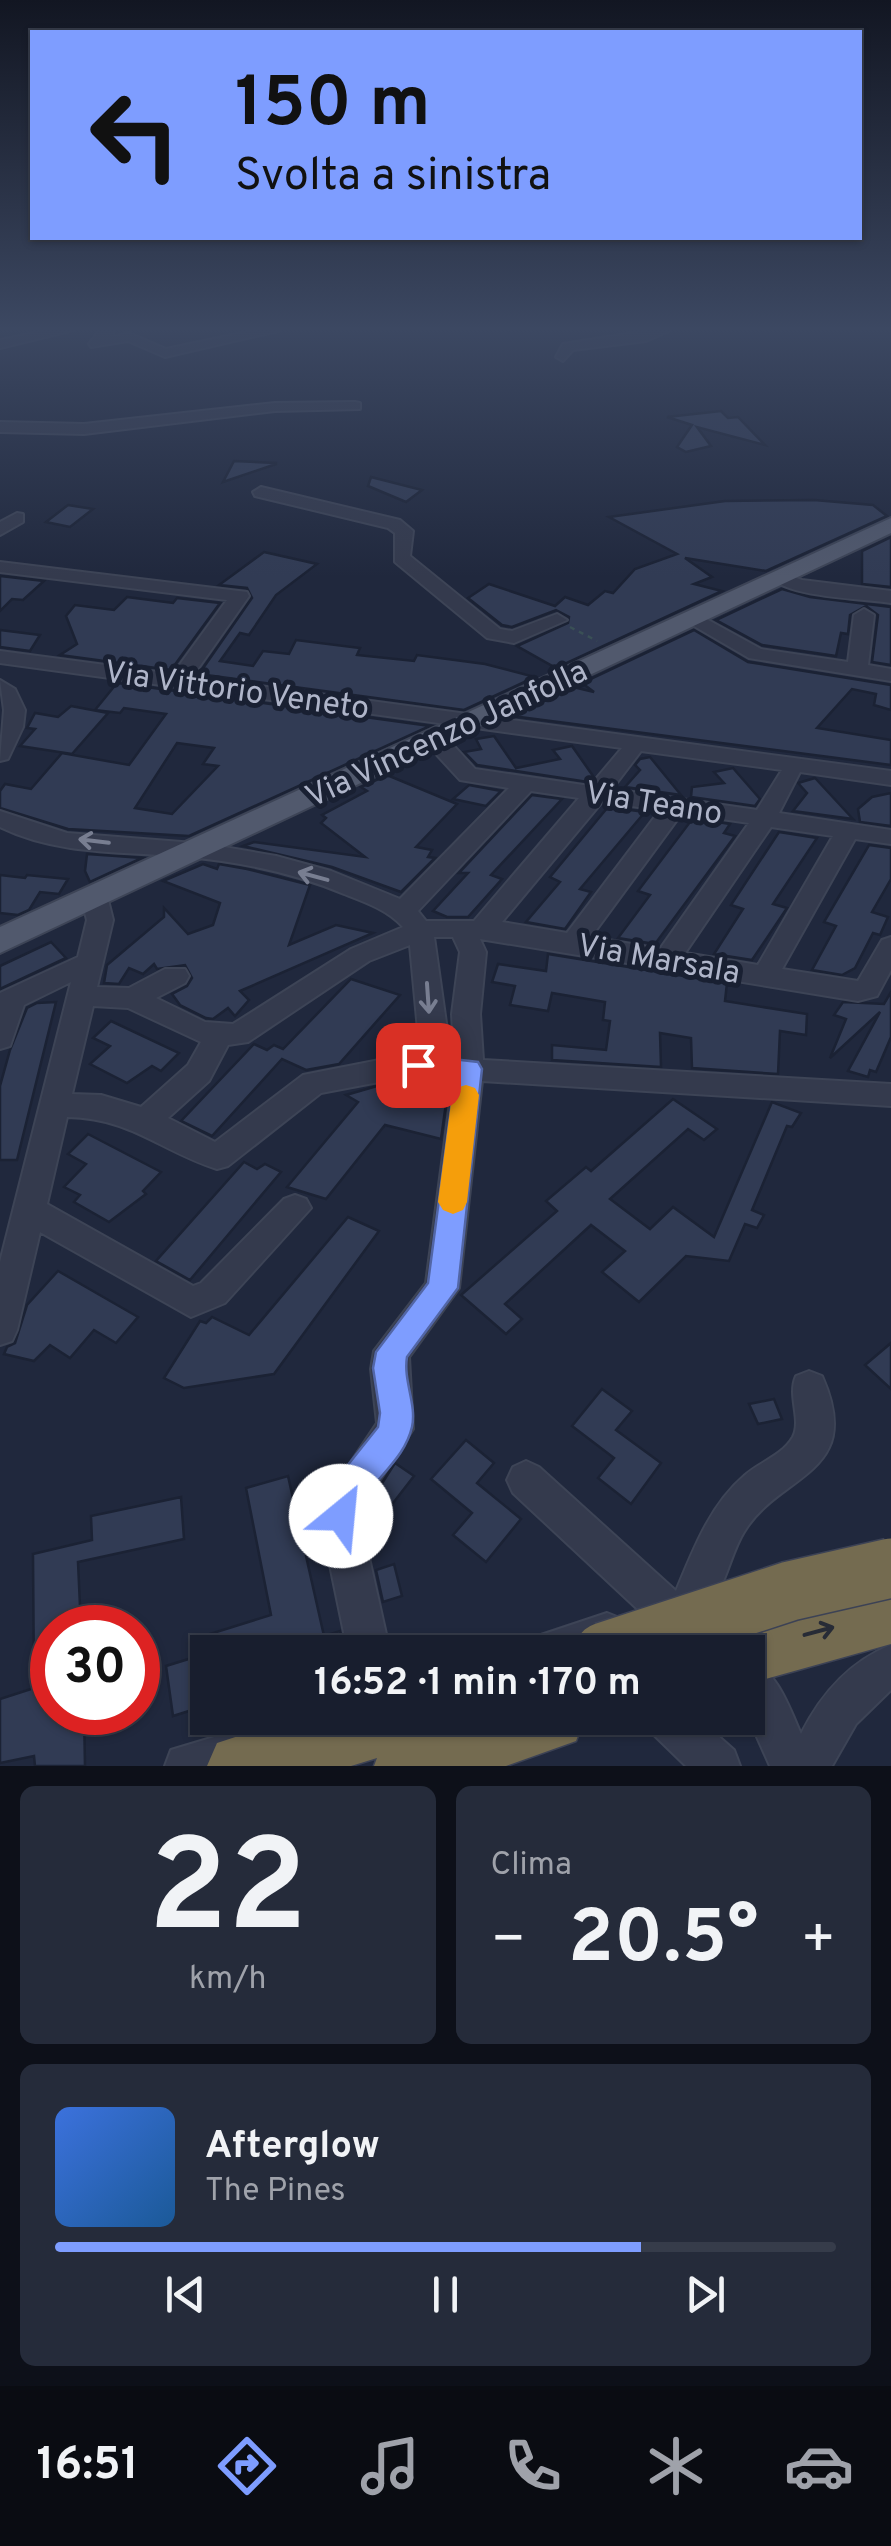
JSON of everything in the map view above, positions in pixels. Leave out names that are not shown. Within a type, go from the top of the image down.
[{"type":"highway","points":[[655,1635],[790,1590],[891,1568]]},
{"type":"highway","points":[[765,1647],[891,1613]]},
{"type":"highway","points":[[240,1766],[345,1735]]},
{"type":"highway","points":[[407,1766],[501,1735]]},
{"type":"main road","name":"Via Vincenzo Janfolla","points":[[0,941],[888,528]]},
{"type":"street","points":[[0,427],[84,429],[227,412]]},
{"type":"street","points":[[260,492],[394,524],[404,531],[401,558],[494,634],[509,638],[557,620]]},
{"type":"street","points":[[0,530],[18,518]]},
{"type":"street","points":[[0,566],[240,596],[179,682]]},
{"type":"street","points":[[779,578],[805,586],[891,597]]},
{"type":"street","points":[[856,670],[864,614]]},
{"type":"street","points":[[692,618],[756,654],[891,674]]},
{"type":"street","name":"Via Vittorio Veneto","points":[[4,662],[891,778]]},
{"type":"street","points":[[0,686],[11,694],[17,718],[0,754]]},
{"type":"street","name":"Via Teano","points":[[434,738],[465,774],[891,838]]},
{"type":"street","points":[[365,1635],[343,1530],[342,1504],[386,1448],[395,1429],[397,1413],[389,1368],[392,1352],[442,1288],[473,930],[631,752]]},
{"type":"street","points":[[667,959],[764,819],[790,774]]},
{"type":"street","points":[[83,996],[133,998],[218,1037],[247,1032],[343,964],[412,922],[526,783]]},
{"type":"street","points":[[574,943],[678,804]]},
{"type":"street","points":[[0,818],[57,836],[191,849],[314,875],[356,889],[412,922],[425,958],[430,1032],[459,1068]]},
{"type":"street","points":[[765,976],[848,830]]},
{"type":"street","points":[[0,1330],[100,920],[94,896]]},
{"type":"street","name":"Via Marsala","points":[[412,922],[574,943],[854,990],[866,989],[891,946]]},
{"type":"street","points":[[0,1039],[6,1002],[90,962]]},
{"type":"street","points":[[133,998],[175,976]]},
{"type":"street","points":[[144,1120],[199,1073],[218,1037]]},
{"type":"street","points":[[55,1105],[100,1106],[144,1120],[218,1157],[314,1083],[404,1066],[891,1095]]},
{"type":"street","points":[[31,1210],[191,1302],[214,1293],[295,1208]]},
{"type":"street","points":[[685,1604],[731,1516],[759,1488],[800,1460],[815,1434],[810,1388]]},
{"type":"street","points":[[526,1480],[685,1604],[692,1623],[706,1635]]},
{"type":"street","points":[[603,1635],[685,1604],[891,1539]]},
{"type":"street","points":[[810,1766],[819,1739],[848,1701],[891,1666]]},
{"type":"street","points":[[765,1706],[792,1766]]},
{"type":"street","points":[[186,1766],[293,1735]]},
{"type":"street","points":[[432,1766],[528,1735]]},
{"type":"street","points":[[686,1735],[718,1766]]},
{"type":"path","points":[[557,620],[620,654]]},
{"type":"building","points":[[722,412],[728,418],[738,417],[765,445],[697,427],[711,446],[686,452],[677,447],[692,425],[667,417]]},
{"type":"building","points":[[234,461],[276,463],[276,464],[223,482]]},
{"type":"building","points":[[371,477],[422,490],[406,502],[368,486]]},
{"type":"building","points":[[814,500],[873,505],[887,516],[766,571],[685,558],[712,577],[694,584],[722,591],[556,668],[517,646],[568,623],[569,617],[556,610],[512,627],[502,625],[468,598],[489,584],[555,606],[565,597],[588,605],[605,591],[613,593],[635,569],[677,554],[609,517],[725,501]]},
{"type":"building","points":[[68,505],[93,509],[70,527],[46,522]]},
{"type":"building","points":[[891,537],[891,587],[862,584],[862,551]]},
{"type":"building","points":[[264,552],[317,564],[276,595],[249,635],[240,633],[220,661],[253,666],[263,651],[289,654],[296,640],[360,648],[357,655],[414,661],[417,655],[485,664],[535,677],[464,710],[199,674],[252,598],[247,588],[219,585]]},
{"type":"building","points":[[0,576],[44,581],[23,600],[12,599],[0,611]]},
{"type":"building","points":[[782,589],[810,597],[891,607],[891,665],[872,662],[878,615],[866,606],[850,615],[848,634],[841,633],[836,656],[762,645],[716,620]]},
{"type":"building","points":[[127,597],[173,603],[177,598],[220,603],[171,670],[60,655],[77,644],[66,616],[75,605],[114,610]]},
{"type":"building","points":[[0,630],[40,635],[30,651],[0,647]]},
{"type":"building","points":[[694,630],[748,662],[891,685],[891,710],[874,705],[876,694],[852,689],[817,728],[891,740],[891,765],[512,716],[573,687],[594,692],[582,683]]},
{"type":"building","points":[[117,683],[430,726],[189,836],[68,829],[0,808],[0,791],[5,784],[31,789],[62,753],[129,765],[166,714],[124,708],[120,713],[95,710]],"holes":[[[177,743],[214,748],[203,764],[218,766],[172,814],[135,808]]]},
{"type":"building","points":[[71,706],[108,713],[72,754],[20,746],[35,729],[27,728],[35,713],[58,717]]},
{"type":"building","points":[[494,736],[516,768],[560,759],[553,750],[572,746],[593,776],[588,782],[477,765],[464,752],[481,749],[476,739]]},
{"type":"building","points":[[650,757],[681,795],[625,787],[640,770],[635,765],[640,759]]},
{"type":"building","points":[[733,768],[760,799],[755,806],[691,797],[692,787],[724,783],[714,772]]},
{"type":"building","points":[[387,775],[457,804],[416,847],[432,850],[428,857],[435,858],[401,892],[332,867],[243,846],[254,842],[365,857],[321,823],[326,818],[322,815],[367,791],[361,787]]},
{"type":"building","points":[[815,778],[853,819],[793,811],[807,793],[798,783]]},
{"type":"building","points":[[469,785],[501,791],[486,806],[453,799]]},
{"type":"building","points":[[891,793],[891,826],[860,822],[858,809],[872,797]]},
{"type":"building","points":[[532,795],[562,799],[491,875],[502,879],[468,917],[447,917],[433,911],[468,873],[459,873]]},
{"type":"building","points":[[608,807],[645,812],[580,889],[591,892],[565,929],[526,922],[560,882],[550,877]]},
{"type":"building","points":[[693,818],[730,824],[724,833],[735,836],[655,944],[618,938],[650,895],[638,891]]},
{"type":"building","points":[[779,832],[817,838],[773,904],[787,908],[752,960],[714,954],[743,909],[731,905]]},
{"type":"building","points":[[869,845],[891,848],[891,879],[872,912],[888,917],[880,935],[873,933],[855,968],[842,975],[812,970],[836,926],[824,922]]},
{"type":"building","points":[[87,854],[142,858],[90,882],[85,871]]},
{"type":"building","points":[[203,864],[217,869],[219,864],[247,869],[310,885],[289,945],[336,925],[373,933],[240,991],[249,1000],[235,1016],[228,1008],[213,1019],[206,1018],[180,1005],[172,994],[187,986],[192,978],[185,965],[157,969],[154,964],[143,974],[129,968],[119,984],[104,983],[107,965],[164,917],[164,908],[188,934],[213,925],[220,903],[163,881]]},
{"type":"building","points":[[0,875],[68,879],[59,894],[40,892],[29,910],[18,915],[0,913]]},
{"type":"building","points":[[51,942],[66,958],[0,989],[0,966]]},
{"type":"building","points":[[548,954],[727,983],[725,1001],[807,1014],[806,1035],[780,1031],[778,1074],[692,1068],[691,1038],[660,1033],[661,1067],[552,1060],[552,1045],[606,1050],[610,1021],[603,1020],[605,1002],[552,993],[548,1011],[510,1005],[515,986],[492,982],[498,964],[546,971]]},
{"type":"building","points":[[351,979],[400,995],[339,1064],[306,1070],[282,1059],[212,1136],[181,1121],[254,1044],[267,1050],[274,1045],[283,1049]]},
{"type":"building","points":[[891,992],[891,1037],[876,1072],[870,1070],[868,1077],[848,1071],[880,1012],[830,1058],[846,1019],[834,1015],[843,1002],[884,1004]]},
{"type":"building","points":[[56,1002],[17,1160],[0,1160],[0,1086],[10,1050],[27,1008]]},
{"type":"building","points":[[111,1021],[179,1053],[161,1071],[152,1066],[127,1083],[90,1064],[110,1046],[93,1038]]},
{"type":"building","points":[[427,1082],[447,1096],[441,1139],[385,1125],[326,1199],[287,1187],[358,1102],[346,1095],[377,1086],[410,1100]]},
{"type":"building","points":[[673,1099],[717,1129],[704,1140],[688,1129],[610,1199],[650,1229],[673,1207],[714,1237],[772,1102],[801,1113],[792,1127],[787,1126],[752,1210],[764,1215],[757,1228],[745,1224],[729,1261],[686,1256],[639,1302],[602,1272],[625,1251],[591,1225],[505,1304],[522,1319],[506,1334],[461,1295],[557,1211],[546,1201],[586,1167],[591,1171]]},
{"type":"building","points":[[88,1134],[161,1172],[143,1191],[146,1194],[109,1222],[74,1202],[80,1195],[64,1187],[86,1164],[68,1154]]},
{"type":"building","points":[[244,1162],[257,1169],[265,1164],[281,1172],[190,1280],[156,1261]]},
{"type":"building","points":[[348,1217],[379,1231],[274,1374],[184,1388],[164,1378],[200,1321],[206,1323],[212,1317],[249,1335]]},
{"type":"building","points":[[58,1271],[138,1317],[116,1343],[94,1330],[70,1358],[50,1345],[34,1361],[4,1354],[15,1343],[27,1305]]},
{"type":"building","points":[[891,1343],[891,1389],[865,1365]]},
{"type":"building","points":[[602,1389],[632,1411],[616,1430],[661,1463],[631,1504],[598,1478],[614,1458],[572,1426]]},
{"type":"building","points":[[774,1399],[782,1419],[758,1424],[749,1404]]},
{"type":"building","points":[[466,1440],[494,1463],[477,1483],[521,1519],[486,1562],[453,1535],[472,1513],[431,1479]]},
{"type":"building","points":[[395,1463],[414,1476],[373,1529],[366,1524],[365,1510]]},
{"type":"building","points":[[288,1476],[324,1635],[207,1635],[271,1615],[246,1488]]},
{"type":"building","points":[[181,1497],[184,1539],[78,1562],[80,1605],[33,1605],[33,1554],[92,1540],[91,1516]]},
{"type":"building","points":[[394,1564],[402,1596],[383,1602],[376,1570]]},
{"type":"building","points":[[190,1659],[190,1711],[173,1716],[166,1666]]},
{"type":"building","points":[[30,1689],[30,1735],[84,1735],[85,1766],[35,1766],[34,1756],[0,1763],[0,1699]]},
{"type":"slow traffic","points":[[453,1202],[466,1095]]},
{"type":"route","points":[[341,1516],[348,1493],[386,1448],[395,1429],[397,1413],[389,1368],[392,1352],[442,1288],[469,1069],[418,1065]]}]
